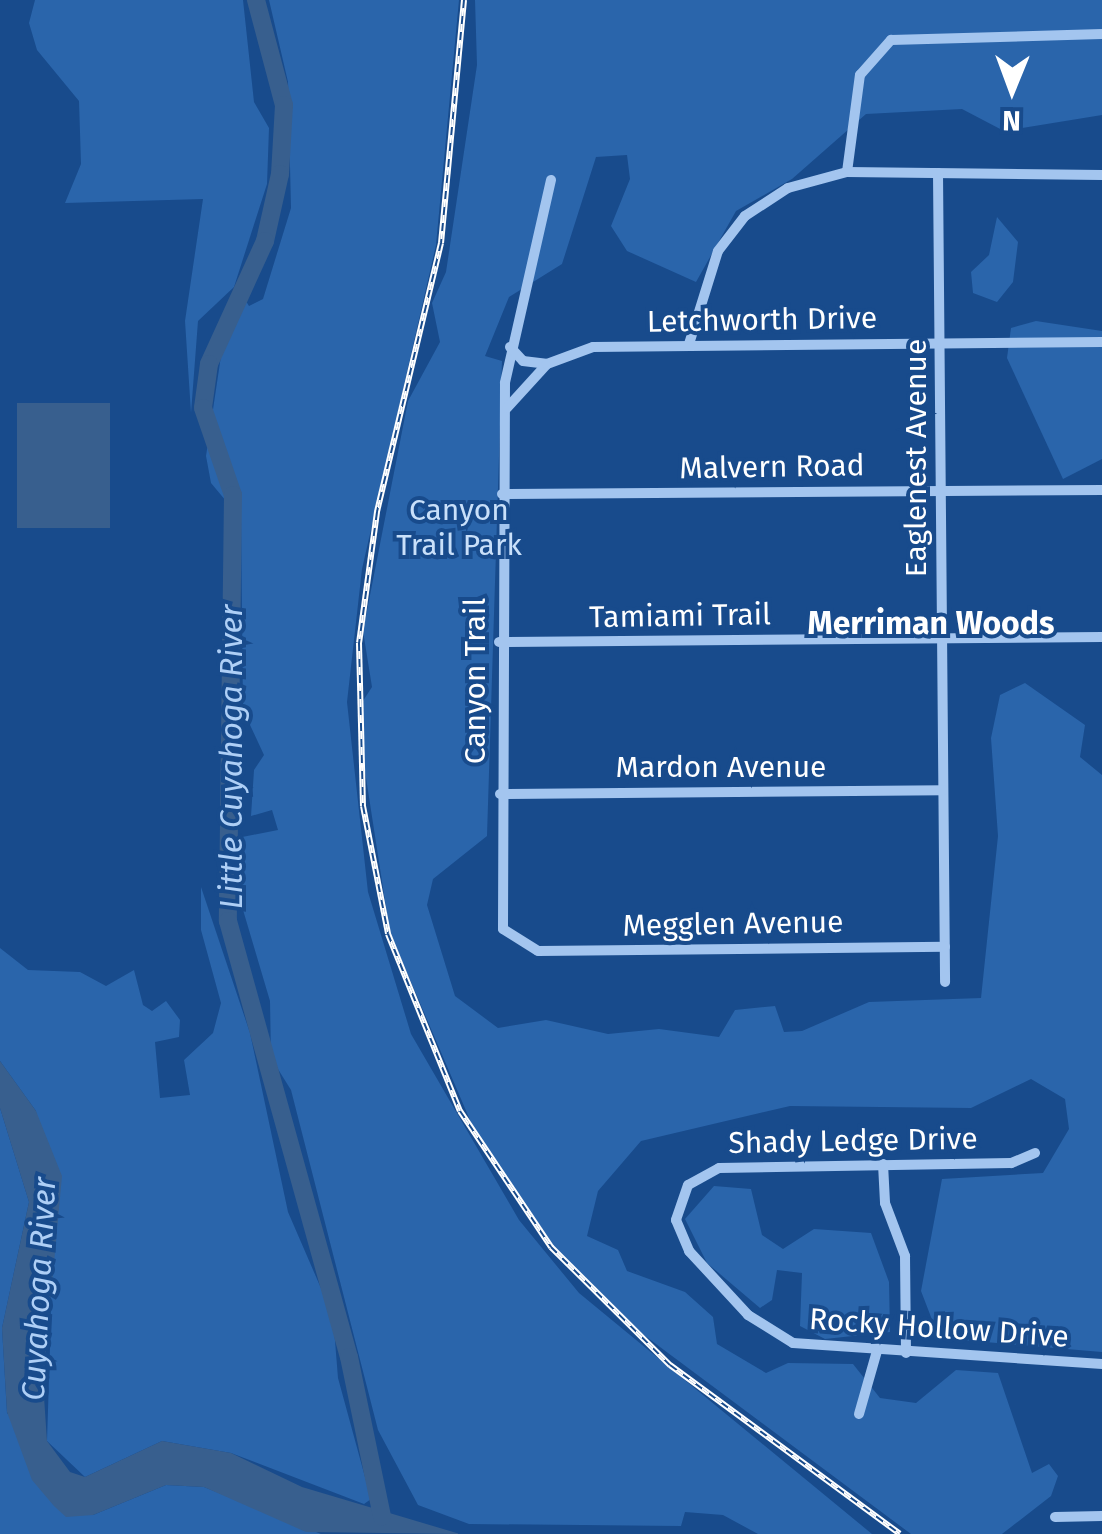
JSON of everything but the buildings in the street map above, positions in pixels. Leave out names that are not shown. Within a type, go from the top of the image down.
[{"type":"street","points":[[847,172],[860,75],[890,40],[1102,34]]},
{"type":"street","points":[[689,344],[701,287],[738,224],[788,188],[847,172],[1102,176]]},
{"type":"street","name":"Eaglenest Avenue","points":[[938,173],[945,982]]},
{"type":"street","name":"Canyon Trail","points":[[522,948],[500,922],[502,494],[509,344],[551,180]]},
{"type":"street","name":"Letchworth Drive","points":[[509,344],[523,361],[547,364],[593,347],[1102,342]]},
{"type":"street","name":"Letchworth Drive","points":[[507,408],[547,364]]},
{"type":"street","name":"Malvern Road","points":[[502,494],[1102,490]]},
{"type":"street","name":"Tamiami Trail","points":[[499,642],[1102,637]]},
{"type":"street","name":"Mardon Avenue","points":[[500,794],[942,790]]},
{"type":"street","name":"Megglen Avenue","points":[[522,948],[944,947]]},
{"type":"street","name":"Shady Ledge Drive","points":[[681,1195],[718,1168],[1011,1163],[1035,1152]]},
{"type":"street","points":[[883,1164],[885,1204],[905,1256],[906,1353]]},
{"type":"street","name":"Rocky Hollow Drive","points":[[681,1195],[684,1244],[755,1322],[808,1346],[1102,1364]]},
{"type":"street","points":[[859,1414],[877,1352]]},
{"type":"street","points":[[1055,1517],[1102,1516]]},
{"type":"green space","points":[[35,0],[243,0],[254,102],[269,128],[267,184],[234,287],[198,321],[191,413],[185,321],[203,199],[65,203],[81,164],[79,101],[37,50],[29,23]]},
{"type":"green space","points":[[269,0],[459,0],[436,245],[362,569],[347,702],[368,892],[411,1034],[519,1220],[579,1293],[872,1534],[758,1534],[723,1515],[685,1512],[681,1526],[469,1524],[418,1505],[378,1430],[291,1090],[271,1058],[270,1001],[230,866],[232,839],[278,830],[272,810],[251,816],[254,770],[264,755],[243,710],[241,519],[211,483],[206,456],[224,336],[244,298],[249,306],[263,299],[291,208],[288,82]]},
{"type":"green space","name":"Canyon Trail Park","points":[[475,0],[1102,0],[1102,115],[1004,131],[962,109],[866,114],[792,179],[736,211],[696,282],[627,251],[611,226],[630,179],[627,155],[596,157],[562,264],[509,297],[485,356],[502,361],[487,836],[433,879],[427,905],[455,996],[498,1028],[546,1020],[608,1034],[659,1029],[719,1037],[735,1010],[775,1006],[784,1032],[802,1031],[869,1002],[981,998],[998,836],[991,738],[1000,695],[1025,683],[1085,725],[1080,757],[1102,775],[1102,1352],[961,1340],[936,1330],[921,1291],[942,1179],[1043,1173],[1069,1129],[1065,1099],[1031,1079],[971,1108],[790,1106],[641,1141],[598,1191],[587,1236],[618,1250],[627,1271],[685,1292],[713,1317],[717,1344],[766,1373],[788,1363],[853,1364],[880,1398],[916,1403],[956,1370],[998,1373],[1032,1473],[1049,1464],[1058,1476],[1051,1496],[1002,1534],[911,1534],[613,1312],[549,1241],[473,1127],[390,933],[360,739],[359,707],[372,687],[363,631],[408,401],[440,342],[432,303],[446,272],[477,65]]},
{"type":"green space","points":[[997,217],[1018,242],[1013,282],[997,302],[973,293],[971,272],[989,255]]},
{"type":"green space","points":[[1036,321],[1102,331],[1102,459],[1063,479],[1007,358],[1011,328]]},
{"type":"green space","points":[[201,887],[250,1033],[288,1212],[333,1316],[338,1378],[371,1499],[364,1504],[231,1453],[162,1441],[85,1477],[47,1441],[51,1316],[36,1111],[0,1061],[0,948],[28,970],[80,972],[106,986],[134,970],[143,1005],[152,1011],[166,1001],[180,1020],[179,1037],[155,1042],[160,1098],[190,1095],[184,1060],[213,1033],[221,1003],[201,930]]},
{"type":"green space","points":[[0,1108],[29,1202],[2,1328],[7,1413],[93,1515],[166,1485],[204,1487],[321,1534],[0,1534]]},
{"type":"green space","points":[[714,1186],[751,1189],[762,1235],[783,1249],[814,1229],[871,1233],[889,1282],[890,1332],[825,1339],[800,1326],[802,1273],[777,1270],[772,1300],[760,1308],[707,1263],[685,1219]]},
{"type":"water","points":[[17,403],[110,403],[110,528],[17,528]]},
{"type":"water","name":"Cuyahoga River","points":[[0,1061],[36,1111],[62,1176],[43,1382],[47,1441],[70,1472],[85,1477],[162,1441],[231,1453],[302,1487],[460,1534],[306,1532],[204,1487],[166,1485],[93,1515],[66,1517],[54,1506],[32,1480],[7,1412],[2,1328],[29,1202],[0,1108]]},
{"type":"waterway","name":"Little Cuyahoga River","points":[[256,0],[284,105],[280,174],[265,241],[209,364],[203,408],[233,495],[228,921],[349,1357],[382,1517]]},
{"type":"railway","points":[[464,0],[441,243],[377,512],[359,643],[363,806],[388,934],[460,1111],[551,1247],[670,1365],[900,1534]]},
{"type":"district","name":"Merriman Woods","points":[[931,623]]}]
